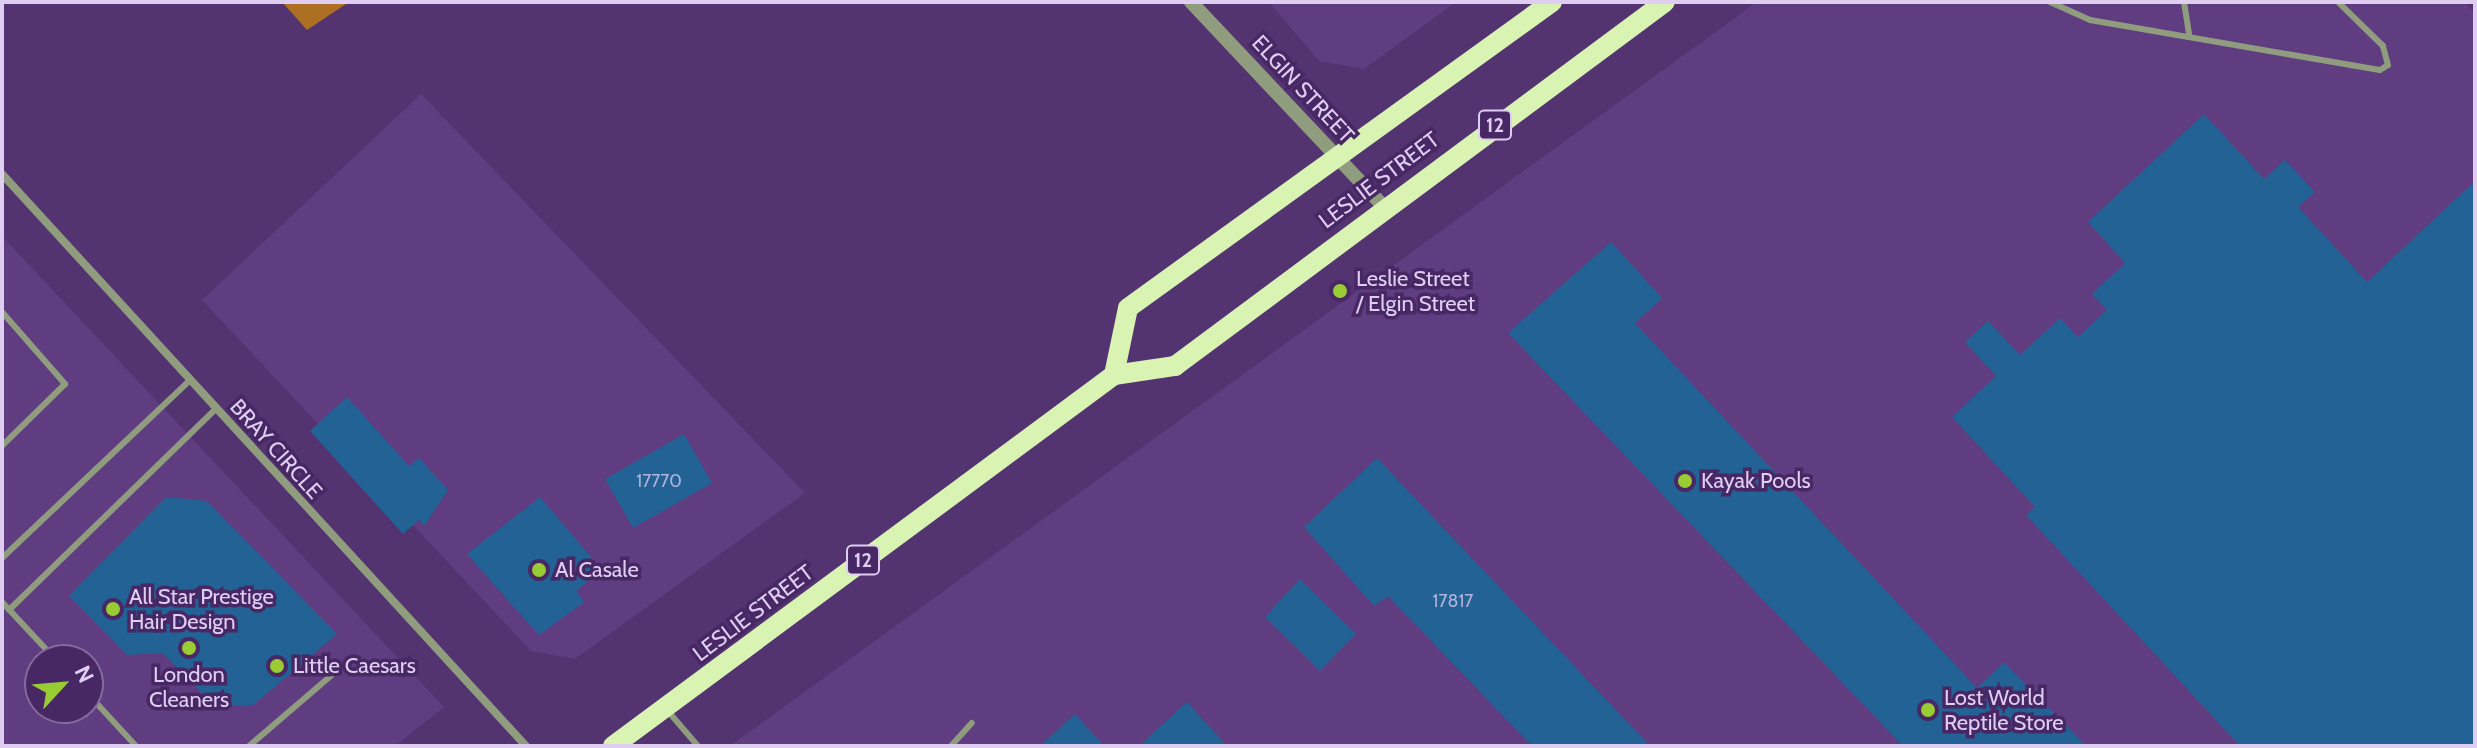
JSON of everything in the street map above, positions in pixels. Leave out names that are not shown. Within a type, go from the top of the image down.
[{"type":"main road","name":"LESLIE STREET","points":[[1114,375],[1128,308],[1335,154],[1552,2]]},
{"type":"main road","name":"LESLIE STREET","points":[[613,746],[1114,375],[1175,366],[1383,206],[1665,2]]},
{"type":"street","name":"ELGIN STREET","points":[[1191,2],[1383,206]]},
{"type":"street","name":"BRAY CIRCLE","points":[[2,174],[526,746]]},
{"type":"lane","points":[[2050,2],[2090,20],[2189,34],[2380,70],[2388,65],[2383,46],[2338,2]]},
{"type":"lane","points":[[2184,2],[2189,34]]},
{"type":"lane","points":[[2,312],[65,384],[2,446]]},
{"type":"lane","points":[[2,558],[190,380]]},
{"type":"lane","points":[[9,610],[216,409]]},
{"type":"lane","points":[[2,602],[41,644]]},
{"type":"lane","points":[[249,746],[333,674]]},
{"type":"lane","points":[[665,707],[698,746]]},
{"type":"lane","points":[[104,711],[136,746]]},
{"type":"lane","points":[[951,746],[972,723]]},
{"type":"shaded area","points":[[282,2],[349,2],[307,30]]},
{"type":"shaded area","points":[[1269,2],[1456,2],[1364,69],[1319,61]]},
{"type":"shaded area","points":[[1757,2],[2465,2],[2475,14],[2475,746],[730,746]]},
{"type":"shaded area","points":[[421,94],[805,493],[575,659],[531,651],[202,300]]},
{"type":"shaded area","points":[[2,236],[444,707],[395,746],[2,746]]},
{"type":"building","points":[[2204,114],[2264,179],[2285,160],[2315,192],[2298,207],[2367,282],[2475,181],[2475,746],[2240,746],[2026,515],[2035,507],[1952,417],[1996,376],[1965,342],[1988,321],[2020,355],[2060,318],[2078,337],[2107,310],[2092,294],[2125,263],[2088,222]]},
{"type":"building","points":[[1611,242],[1662,298],[1635,323],[1977,688],[2004,662],[2086,746],[1903,746],[1508,333]]},
{"type":"building","points":[[347,397],[409,466],[419,458],[448,490],[424,526],[419,520],[403,534],[310,431]]},
{"type":"building","points":[[684,434],[712,483],[633,528],[605,479]]},
{"type":"building","points":[[1377,458],[1650,746],[1532,746],[1388,596],[1374,606],[1304,527]]},
{"type":"building","points":[[166,497],[207,501],[337,634],[253,705],[215,707],[163,653],[127,655],[69,596]]},
{"type":"building","points":[[540,497],[602,570],[576,591],[584,602],[539,635],[467,554]]},
{"type":"building","points":[[1300,579],[1356,634],[1320,671],[1265,617]]},
{"type":"building","points":[[1187,702],[1227,746],[1139,746]]},
{"type":"building","points":[[1075,714],[1104,746],[1040,746]]},
{"type":"place","name":"Leslie Street / Elgin Street","points":[[1340,291]]},
{"type":"place","name":"Kayak Pools","points":[[1685,481]]},
{"type":"place","name":"Al Casale","points":[[539,570]]},
{"type":"place","name":"All Star Prestige Hair Design","points":[[113,609]]},
{"type":"place","name":"London Cleaners","points":[[189,648]]},
{"type":"place","name":"Little Caesars","points":[[277,666]]},
{"type":"place","name":"Lost World Reptile Store","points":[[1928,710]]}]
